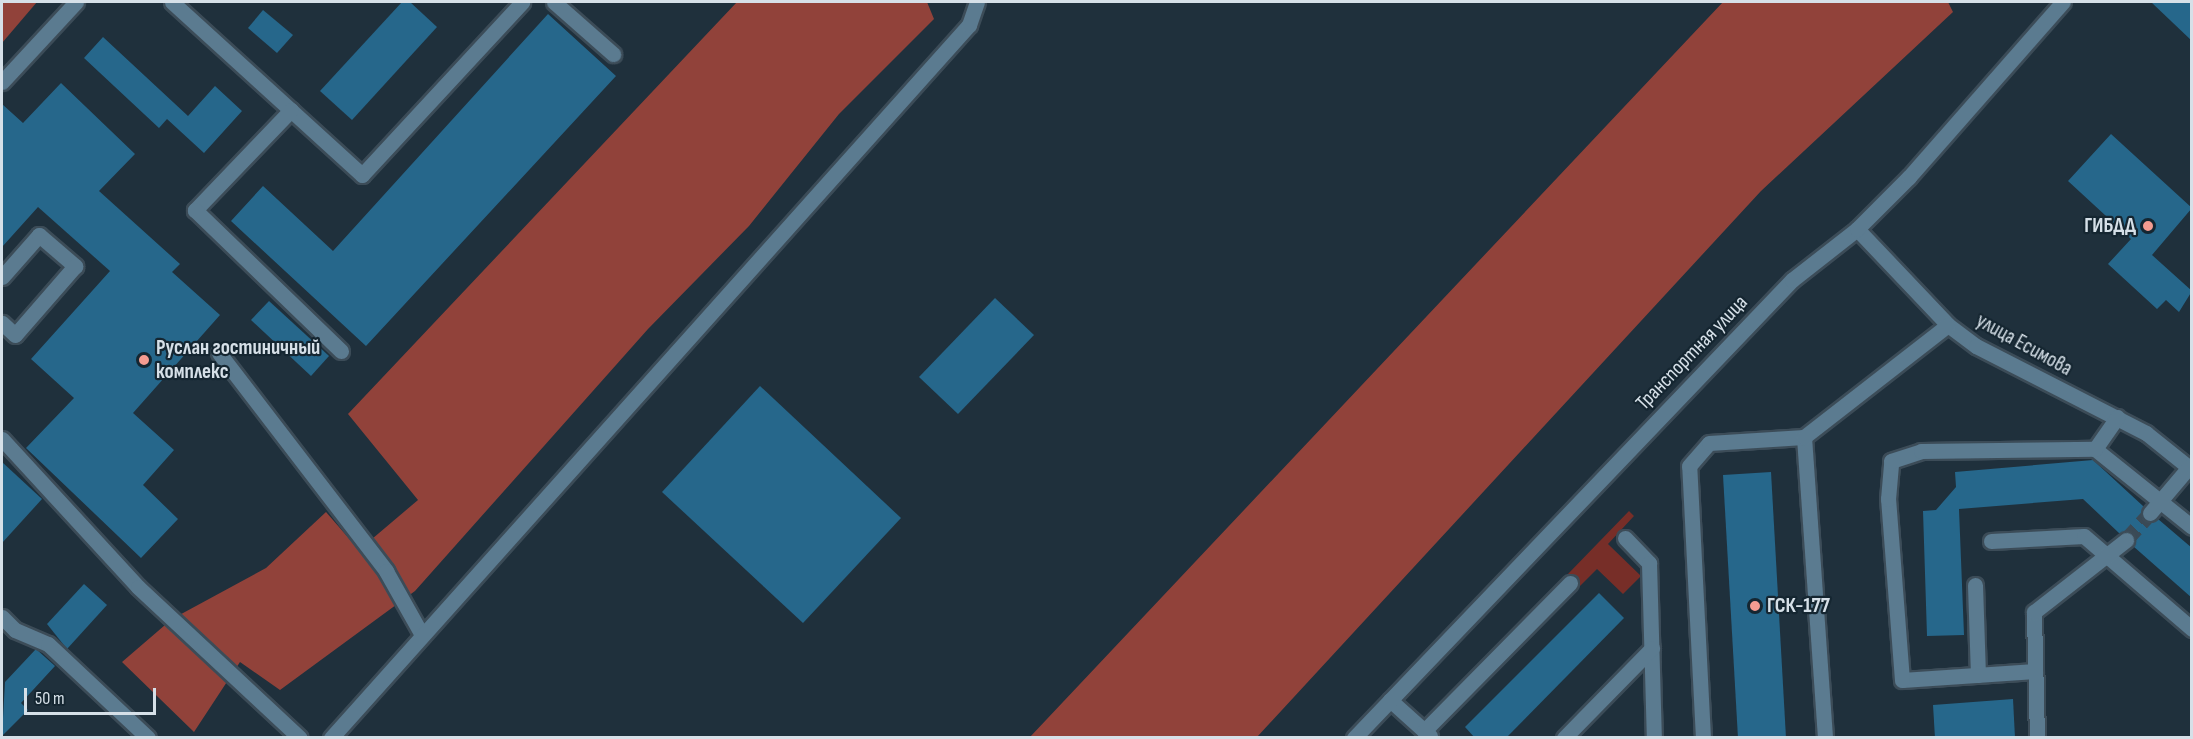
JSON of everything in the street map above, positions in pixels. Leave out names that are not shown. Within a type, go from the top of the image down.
[{"type":"street","points":[[2,82],[76,2]]},
{"type":"street","points":[[172,2],[362,175],[522,2]]},
{"type":"street","points":[[554,2],[614,54]]},
{"type":"street","points":[[331,738],[969,26],[977,2]]},
{"type":"street","name":"Транспортная улица","points":[[1354,738],[1792,280],[1857,229],[2063,2]]},
{"type":"street","points":[[291,110],[195,210],[341,351]]},
{"type":"street","name":"улица Есимова","points":[[1857,229],[1948,325],[2008,364],[2117,417],[2190,468]]},
{"type":"street","points":[[2,277],[39,235],[75,266],[15,335],[2,325]]},
{"type":"street","points":[[1703,738],[1689,466],[1709,443],[1804,437],[1948,325]]},
{"type":"street","points":[[219,353],[386,572],[422,635]]},
{"type":"street","points":[[2095,449],[2117,417]]},
{"type":"street","points":[[1804,437],[1825,738]]},
{"type":"street","points":[[2,439],[138,586],[300,738]]},
{"type":"street","points":[[2035,671],[1902,680],[1888,499],[1891,461],[1921,451],[2095,449],[2192,527]]},
{"type":"street","points":[[2150,513],[2190,468]]},
{"type":"street","points":[[1992,541],[2084,536],[2192,629]]},
{"type":"street","points":[[1624,538],[1650,563],[1654,738]]},
{"type":"street","points":[[2037,738],[2034,612],[2108,558],[2126,540]]},
{"type":"street","points":[[1390,700],[1427,734],[1570,583]]},
{"type":"street","points":[[1976,585],[1978,675]]},
{"type":"street","points":[[2,616],[15,630],[48,644],[148,738]]},
{"type":"street","points":[[1564,738],[1652,648]]},
{"type":"shaded area","points":[[2,2],[37,2],[2,43]]},
{"type":"shaded area","points":[[737,2],[927,2],[934,19],[839,114],[749,226],[648,329],[415,591],[280,690],[240,662],[194,732],[122,662],[172,619],[266,568],[326,512],[359,550],[418,500],[348,414]]},
{"type":"shaded area","points":[[1723,2],[1948,2],[1953,12],[1761,191],[1257,737],[1030,737]]},
{"type":"shaded area","points":[[1629,511],[1634,516],[1608,544],[1641,576],[1623,594],[1597,569],[1578,588],[1566,576]]},
{"type":"building","points":[[402,2],[410,2],[437,27],[352,120],[320,91]]},
{"type":"building","points":[[2151,2],[2192,2],[2192,41]]},
{"type":"building","points":[[263,10],[293,35],[277,53],[248,28]]},
{"type":"building","points":[[548,14],[616,76],[366,346],[231,221],[263,186],[333,251]]},
{"type":"building","points":[[103,37],[188,116],[215,86],[242,111],[204,153],[167,119],[159,128],[84,58]]},
{"type":"building","points":[[61,83],[135,154],[99,191],[180,264],[172,272],[220,315],[133,413],[174,450],[143,485],[178,519],[141,558],[26,448],[74,398],[31,359],[110,271],[38,207],[2,247],[2,104],[23,123]]},
{"type":"building","name":"ГИБДД","points":[[2111,134],[2192,208],[2152,255],[2192,291],[2179,312],[2166,300],[2157,309],[2108,264],[2131,239],[2068,181]]},
{"type":"building","points":[[995,298],[1034,335],[958,414],[919,377]]},
{"type":"building","points":[[269,301],[329,356],[311,376],[251,320]]},
{"type":"building","points":[[760,386],[901,518],[803,623],[662,492]]},
{"type":"building","points":[[2093,460],[2143,506],[2143,520],[2158,519],[2192,548],[2192,598],[2133,546],[2133,534],[2119,533],[2083,499],[1959,509],[1964,635],[1927,636],[1923,511],[1936,510],[1956,487],[1955,472]]},
{"type":"building","points":[[2,462],[42,499],[2,543]]},
{"type":"building","name":"ГСК-177","points":[[1771,472],[1786,738],[1738,738],[1723,475]]},
{"type":"building","points":[[84,584],[107,605],[67,649],[47,624]]},
{"type":"building","points":[[1599,593],[1624,618],[1506,738],[1475,738],[1465,727]]},
{"type":"building","points":[[36,649],[55,666],[21,703],[28,710],[2,736],[5,682]]},
{"type":"building","points":[[2013,699],[2015,738],[1935,738],[1933,705]]},
{"type":"tunnel","points":[[2126,540],[2150,513]]},
{"type":"place","name":"ГИБДД","points":[[2148,226]]},
{"type":"place","name":"Руслан гостиничный комплекс","points":[[144,360]]},
{"type":"place","name":"ГСК-177","points":[[1755,606]]}]
